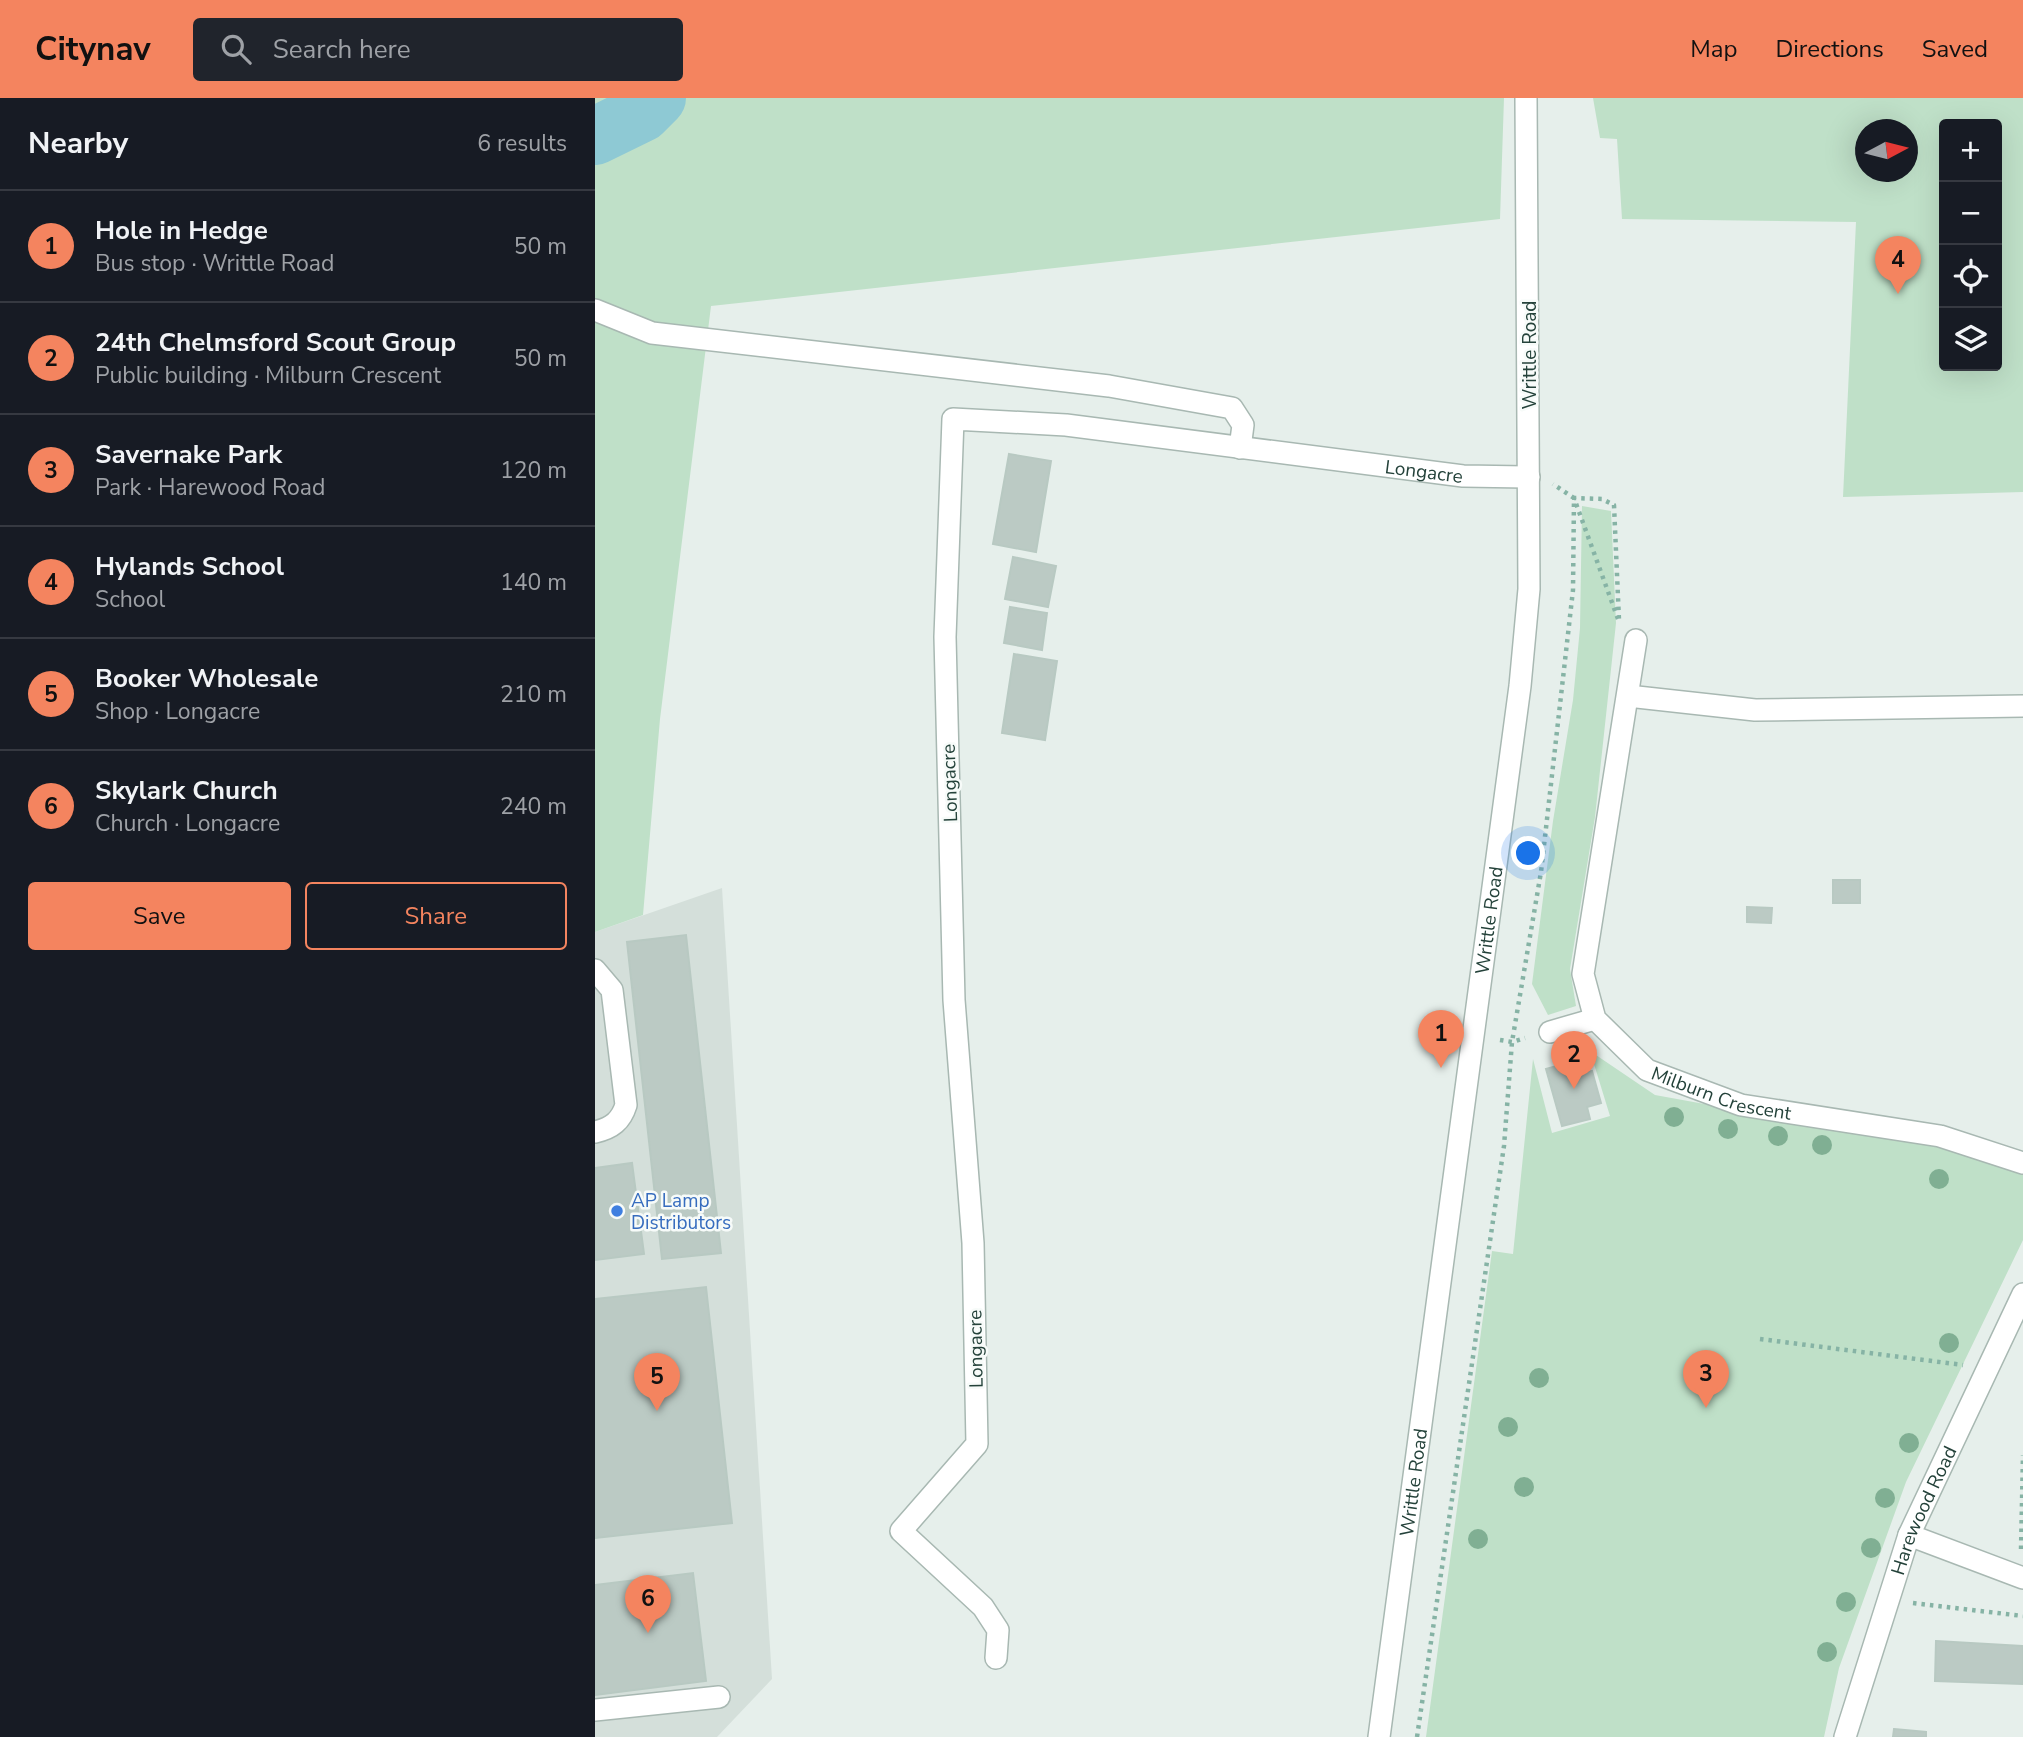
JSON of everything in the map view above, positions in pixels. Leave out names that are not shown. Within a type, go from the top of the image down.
[{"type":"street","name":"Writtle Road","points":[[1379,1737],[1520,686],[1529,589],[1526,98]]},
{"type":"street","points":[[595,310],[652,333],[1109,386],[1232,408],[1243,425],[1240,448]]},
{"type":"street","name":"Longacre","points":[[996,1658],[998,1630],[983,1607],[901,1531],[977,1444],[973,1243],[954,1000],[945,637],[953,419],[1066,425],[1408,470],[1529,477]]},
{"type":"street","points":[[1550,1032],[1595,1019],[1583,974],[1636,639]]},
{"type":"street","points":[[1627,696],[1755,710],[2023,706]]},
{"type":"street","points":[[595,970],[612,990],[626,1105],[623,1116],[615,1124],[595,1132]]},
{"type":"street","name":"Milburn Crescent","points":[[1595,1019],[1647,1070],[1741,1105],[1940,1136],[2023,1163]]},
{"type":"street","name":"Harewood Road","points":[[1845,1737],[1909,1535],[2023,1294]]},
{"type":"street","points":[[1909,1535],[2022,1578]]},
{"type":"street","points":[[595,1710],[719,1697]]},
{"type":"path","points":[[1529,477],[1560,486],[1574,498],[1618,619],[1636,639]]},
{"type":"path","points":[[1574,498],[1602,499],[1614,505],[1617,521],[1618,619]]},
{"type":"path","points":[[1417,1737],[1504,1146],[1512,1042],[1543,858],[1573,590],[1574,498]]},
{"type":"path","points":[[1472,1035],[1512,1042],[1550,1032]]},
{"type":"path","points":[[1760,1339],[1952,1361],[1984,1372]]},
{"type":"path","points":[[2022,1578],[2023,1455]]},
{"type":"path","points":[[1887,1600],[2023,1616]]},
{"type":"shaded area","points":[[722,888],[772,1679],[717,1737],[595,1737],[595,932]]},
{"type":"green space","points":[[595,98],[1504,98],[1500,219],[711,306],[660,719],[643,915],[595,932]]},
{"type":"green space","points":[[1593,98],[2023,98],[2023,492],[1843,497],[1856,222],[1622,219],[1617,139],[1600,138]]},
{"type":"green space","points":[[1582,506],[1611,511],[1616,623],[1595,817],[1570,969],[1576,1006],[1548,1015],[1532,984],[1553,821],[1573,700],[1580,628]]},
{"type":"green space","points":[[1590,1051],[1655,1095],[1942,1147],[2023,1172],[2023,1240],[1906,1482],[1839,1668],[1824,1737],[1426,1737],[1492,1251],[1513,1254],[1533,1059],[1552,1133],[1610,1116]]},
{"type":"building","points":[[1009,454],[1051,461],[1036,552],[993,544]]},
{"type":"building","points":[[1013,557],[1056,566],[1048,607],[1005,599]]},
{"type":"building","points":[[1010,607],[1047,613],[1042,650],[1004,643]]},
{"type":"building","points":[[1014,654],[1057,661],[1045,740],[1002,733]]},
{"type":"building","points":[[1833,880],[1860,880],[1860,903],[1833,903]]},
{"type":"building","points":[[1747,907],[1772,908],[1771,923],[1747,922]]},
{"type":"building","points":[[686,935],[721,1253],[662,1259],[627,942]]},
{"type":"building","points":[[1575,1061],[1579,1074],[1592,1071],[1601,1103],[1587,1107],[1590,1119],[1562,1126],[1546,1069]]},
{"type":"building","name":"AP Lamp Distributors","points":[[632,1163],[644,1254],[595,1260],[595,1168]]},
{"type":"building","points":[[706,1287],[732,1523],[595,1538],[595,1299]]},
{"type":"building","points":[[693,1573],[706,1681],[595,1695],[595,1585]]},
{"type":"building","points":[[1936,1641],[2023,1646],[2023,1684],[1935,1681]]},
{"type":"building","points":[[1894,1729],[1926,1732],[1926,1737],[1893,1737]]},
{"type":"waterway","points":[[636,98],[642,113]]},
{"type":"waterway","points":[[595,136],[642,113],[657,98]]},
{"type":"place","name":"Hylands School","points":[[1898,294]]},
{"type":"place","name":"Hole in Hedge","points":[[1441,1068]]},
{"type":"place","name":"24th Chelmsford Scout Group","points":[[1574,1089]]},
{"type":"place","name":"AP Lamp Distributors","points":[[617,1211]]},
{"type":"place","name":"Savernake Park","points":[[1706,1408]]},
{"type":"place","name":"Booker Wholesale","points":[[657,1411]]},
{"type":"place","name":"Skylark Church","points":[[648,1633]]}]
